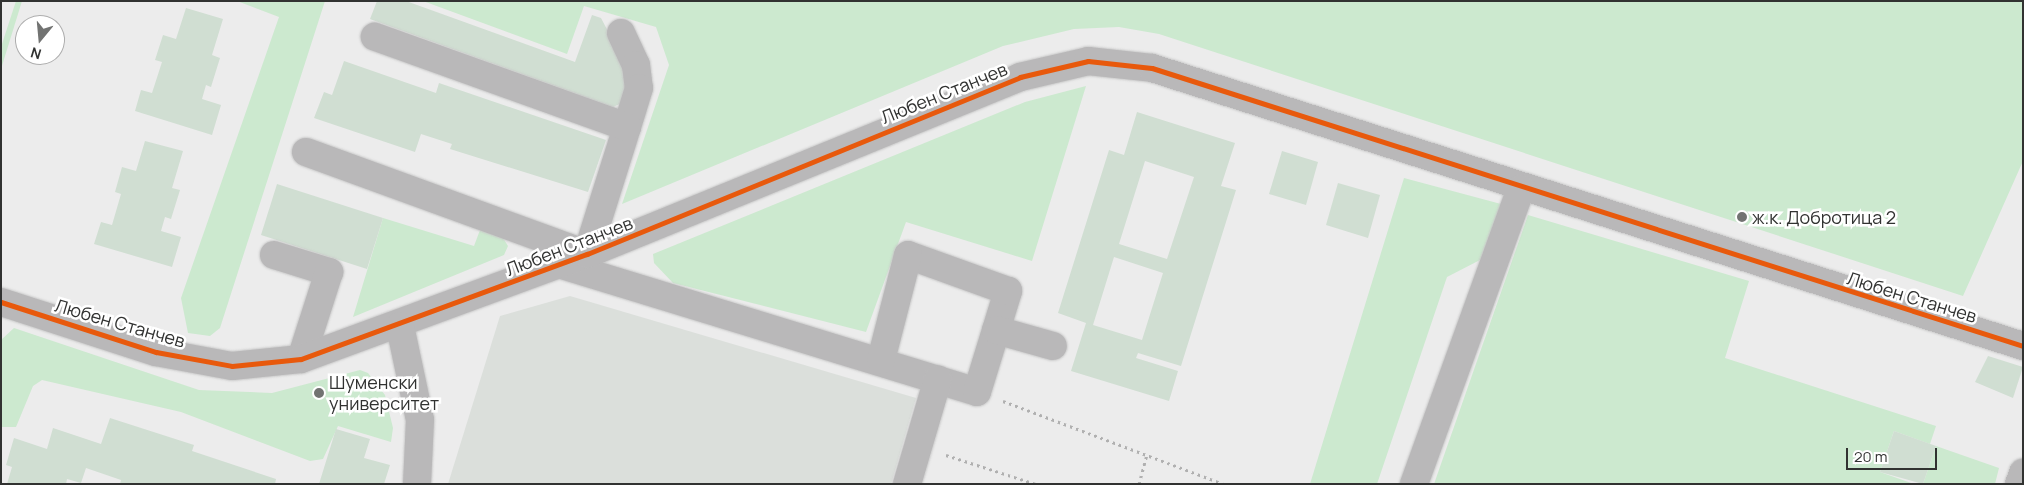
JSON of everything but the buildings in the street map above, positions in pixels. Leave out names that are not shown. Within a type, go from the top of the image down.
[{"type":"street","points":[[306,152],[587,254],[639,88],[636,65],[621,33]]},
{"type":"street","points":[[375,37],[627,127]]},
{"type":"street","name":"Любен Станчев","points":[[1,302],[156,352],[232,366],[301,359],[400,326],[587,254],[1020,77],[1088,61],[1152,68],[1521,189],[2023,346]]},
{"type":"street","points":[[1414,484],[1521,189]]},
{"type":"street","points":[[274,255],[329,272],[301,359]]},
{"type":"street","points":[[559,264],[881,360],[977,392],[1008,291],[908,255],[881,360]]},
{"type":"street","points":[[400,326],[420,420],[417,484]]},
{"type":"street","points":[[996,330],[1053,346]]},
{"type":"street","points":[[907,484],[938,379]]},
{"type":"street","points":[[2019,484],[2023,473]]},
{"type":"path","points":[[977,392],[1224,484]]},
{"type":"path","points":[[918,446],[1036,484]]},
{"type":"path","points":[[1138,484],[1147,454]]},
{"type":"shaded area","points":[[570,296],[916,398],[891,484],[448,484],[500,316]]},
{"type":"green space","points":[[16,1],[22,1],[18,15],[15,15],[15,24],[1,69],[1,47]]},
{"type":"green space","points":[[237,1],[325,1],[220,328],[210,336],[188,333],[181,298],[279,17]]},
{"type":"green space","points":[[423,1],[2023,1],[2023,161],[1963,296],[1159,34],[1119,27],[1074,29],[1003,46],[622,204],[669,65],[656,27],[584,6],[567,54]]},
{"type":"green space","points":[[1086,86],[1032,261],[906,222],[866,332],[673,283],[654,263],[653,254],[1025,102]]},
{"type":"green space","points":[[1404,178],[1501,204],[1480,260],[1447,277],[1377,484],[1310,484]]},
{"type":"green space","points":[[1528,215],[1749,281],[1725,358],[1936,426],[1930,444],[1894,431],[1880,472],[1914,484],[1434,484]]},
{"type":"green space","points":[[383,218],[474,246],[480,230],[503,238],[508,246],[504,255],[353,317]]},
{"type":"green space","points":[[14,328],[199,390],[272,393],[360,370],[368,373],[385,395],[393,428],[391,442],[338,426],[323,459],[310,461],[181,412],[42,380],[33,386],[16,427],[1,427],[1,340]]},
{"type":"green space","points":[[1936,446],[1999,468],[1995,484],[1923,484]]},
{"type":"cycle path","points":[[1,302],[156,352],[232,366],[301,359],[587,254],[1020,77],[1088,61],[1152,68],[2023,346]]},
{"type":"place","name":"ж.к. Добротица 2","points":[[1742,217]]},
{"type":"place","name":"Шуменски университет","points":[[319,393]]}]
